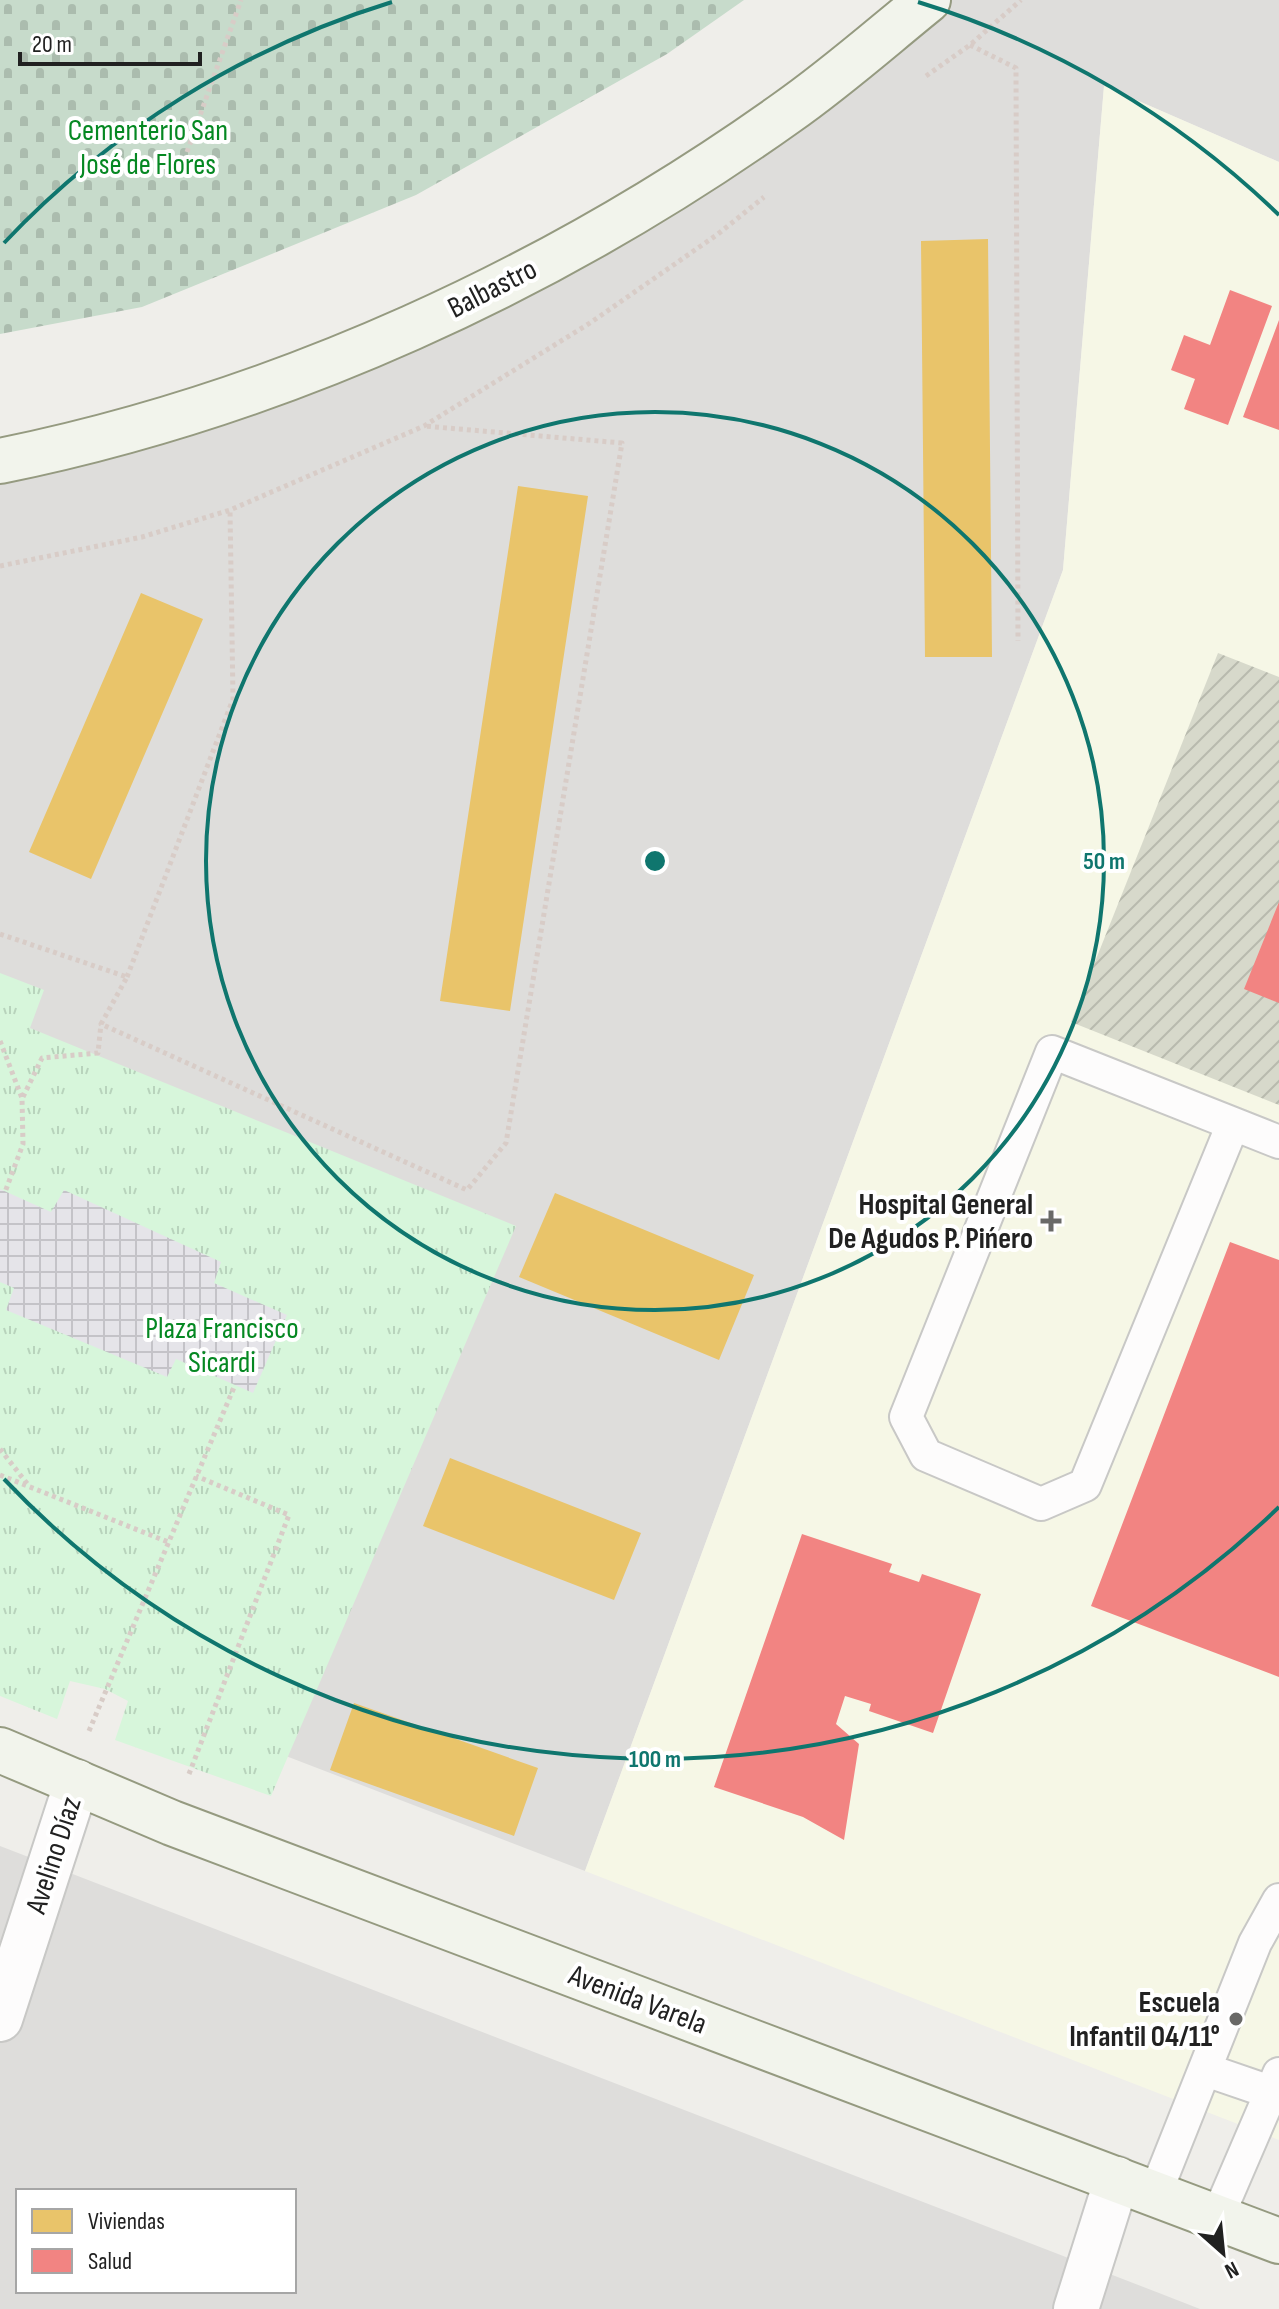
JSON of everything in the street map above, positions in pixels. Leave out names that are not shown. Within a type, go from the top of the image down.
[{"type":"main road","name":"Balbastro","points":[[0,461],[59,449],[252,391],[439,316],[618,222],[787,113],[928,0]]},
{"type":"main road","name":"Avenida Varela","points":[[0,1750],[172,1823],[1279,2241]]},
{"type":"street","name":"Avelino Díaz","points":[[0,2019],[77,1782]]},
{"type":"street","points":[[1076,2309],[1136,2187]]},
{"type":"lane","points":[[1233,1124],[1085,1485],[1041,1504],[926,1455],[906,1417],[1052,1052],[1279,1142]]},
{"type":"lane","points":[[1136,2187],[1206,2070],[1255,1943],[1279,1900]]},
{"type":"lane","points":[[1206,2070],[1276,2087],[1217,2218]]},
{"type":"path","points":[[187,152],[241,0]]},
{"type":"path","points":[[970,45],[1016,68],[1018,641]]},
{"type":"path","points":[[101,1024],[467,1190],[506,1143],[622,443],[424,426]]},
{"type":"path","points":[[22,1098],[42,1058],[98,1053],[101,1024],[127,977],[233,699],[230,510]]},
{"type":"path","points":[[0,934],[127,977]]},
{"type":"path","points":[[0,1041],[22,1098],[23,1144],[5,1192]]},
{"type":"path","points":[[87,1737],[235,1385]]},
{"type":"path","points":[[0,1449],[30,1488]]},
{"type":"path","points":[[0,1475],[168,1542]]},
{"type":"path","points":[[172,1823],[289,1515],[196,1476]]},
{"type":"shaded area","points":[[930,0],[1279,0],[1279,162],[1104,86],[1063,570],[585,1871],[0,1646],[0,457],[408,327],[652,201]]},
{"type":"shaded area","name":"Hospital General De Agudos P. Pińero","points":[[1104,86],[1279,162],[1279,2140],[585,1871],[1063,570]]},
{"type":"shaded area","points":[[1218,653],[1279,677],[1279,1105],[1071,1022]]},
{"type":"shaded area","points":[[0,1189],[51,1212],[64,1190],[221,1262],[214,1283],[287,1315],[253,1393],[176,1359],[167,1377],[6,1310],[14,1288],[0,1282]]},
{"type":"shaded area","points":[[0,1846],[1200,2309],[0,2309]]},
{"type":"green space","name":"Cementerio San José de Flores","points":[[0,0],[744,0],[667,54],[416,195],[142,307],[0,334]]},
{"type":"green space","name":"Plaza Francisco Sicardi","points":[[0,973],[44,990],[30,1028],[516,1226],[271,1796],[115,1740],[128,1701],[105,1689],[70,1681],[57,1719],[0,1696]]},
{"type":"building: Viviendas","points":[[988,239],[992,657],[925,657],[921,241]]},
{"type":"building: Viviendas","points":[[518,486],[588,496],[510,1011],[440,1001]]},
{"type":"building: Viviendas","points":[[141,593],[203,619],[91,879],[29,852]]},
{"type":"building: Viviendas","points":[[555,1193],[754,1275],[719,1360],[519,1277]]},
{"type":"building: Viviendas","points":[[450,1458],[641,1533],[614,1600],[423,1526]]},
{"type":"building: Viviendas","points":[[354,1703],[538,1768],[514,1836],[330,1770]]},
{"type":"building: Salud","points":[[1230,290],[1272,306],[1228,425],[1184,409],[1195,379],[1171,370],[1184,335],[1210,345]]},
{"type":"building: Salud","points":[[1279,320],[1279,430],[1243,417]]},
{"type":"building: Salud","points":[[1279,902],[1279,1003],[1244,989]]},
{"type":"building: Salud","points":[[1230,1242],[1279,1260],[1279,1677],[1091,1606]]},
{"type":"building: Salud","points":[[802,1534],[892,1564],[889,1572],[919,1582],[922,1574],[981,1594],[933,1733],[869,1711],[871,1704],[845,1696],[836,1724],[859,1744],[844,1840],[803,1817],[714,1787]]},
{"type":"place","name":"Hospital General De Agudos P. Pińero","points":[[1051,1221]]},
{"type":"place","name":"Escuela Infantil 04/11°","points":[[1236,2019]]}]
